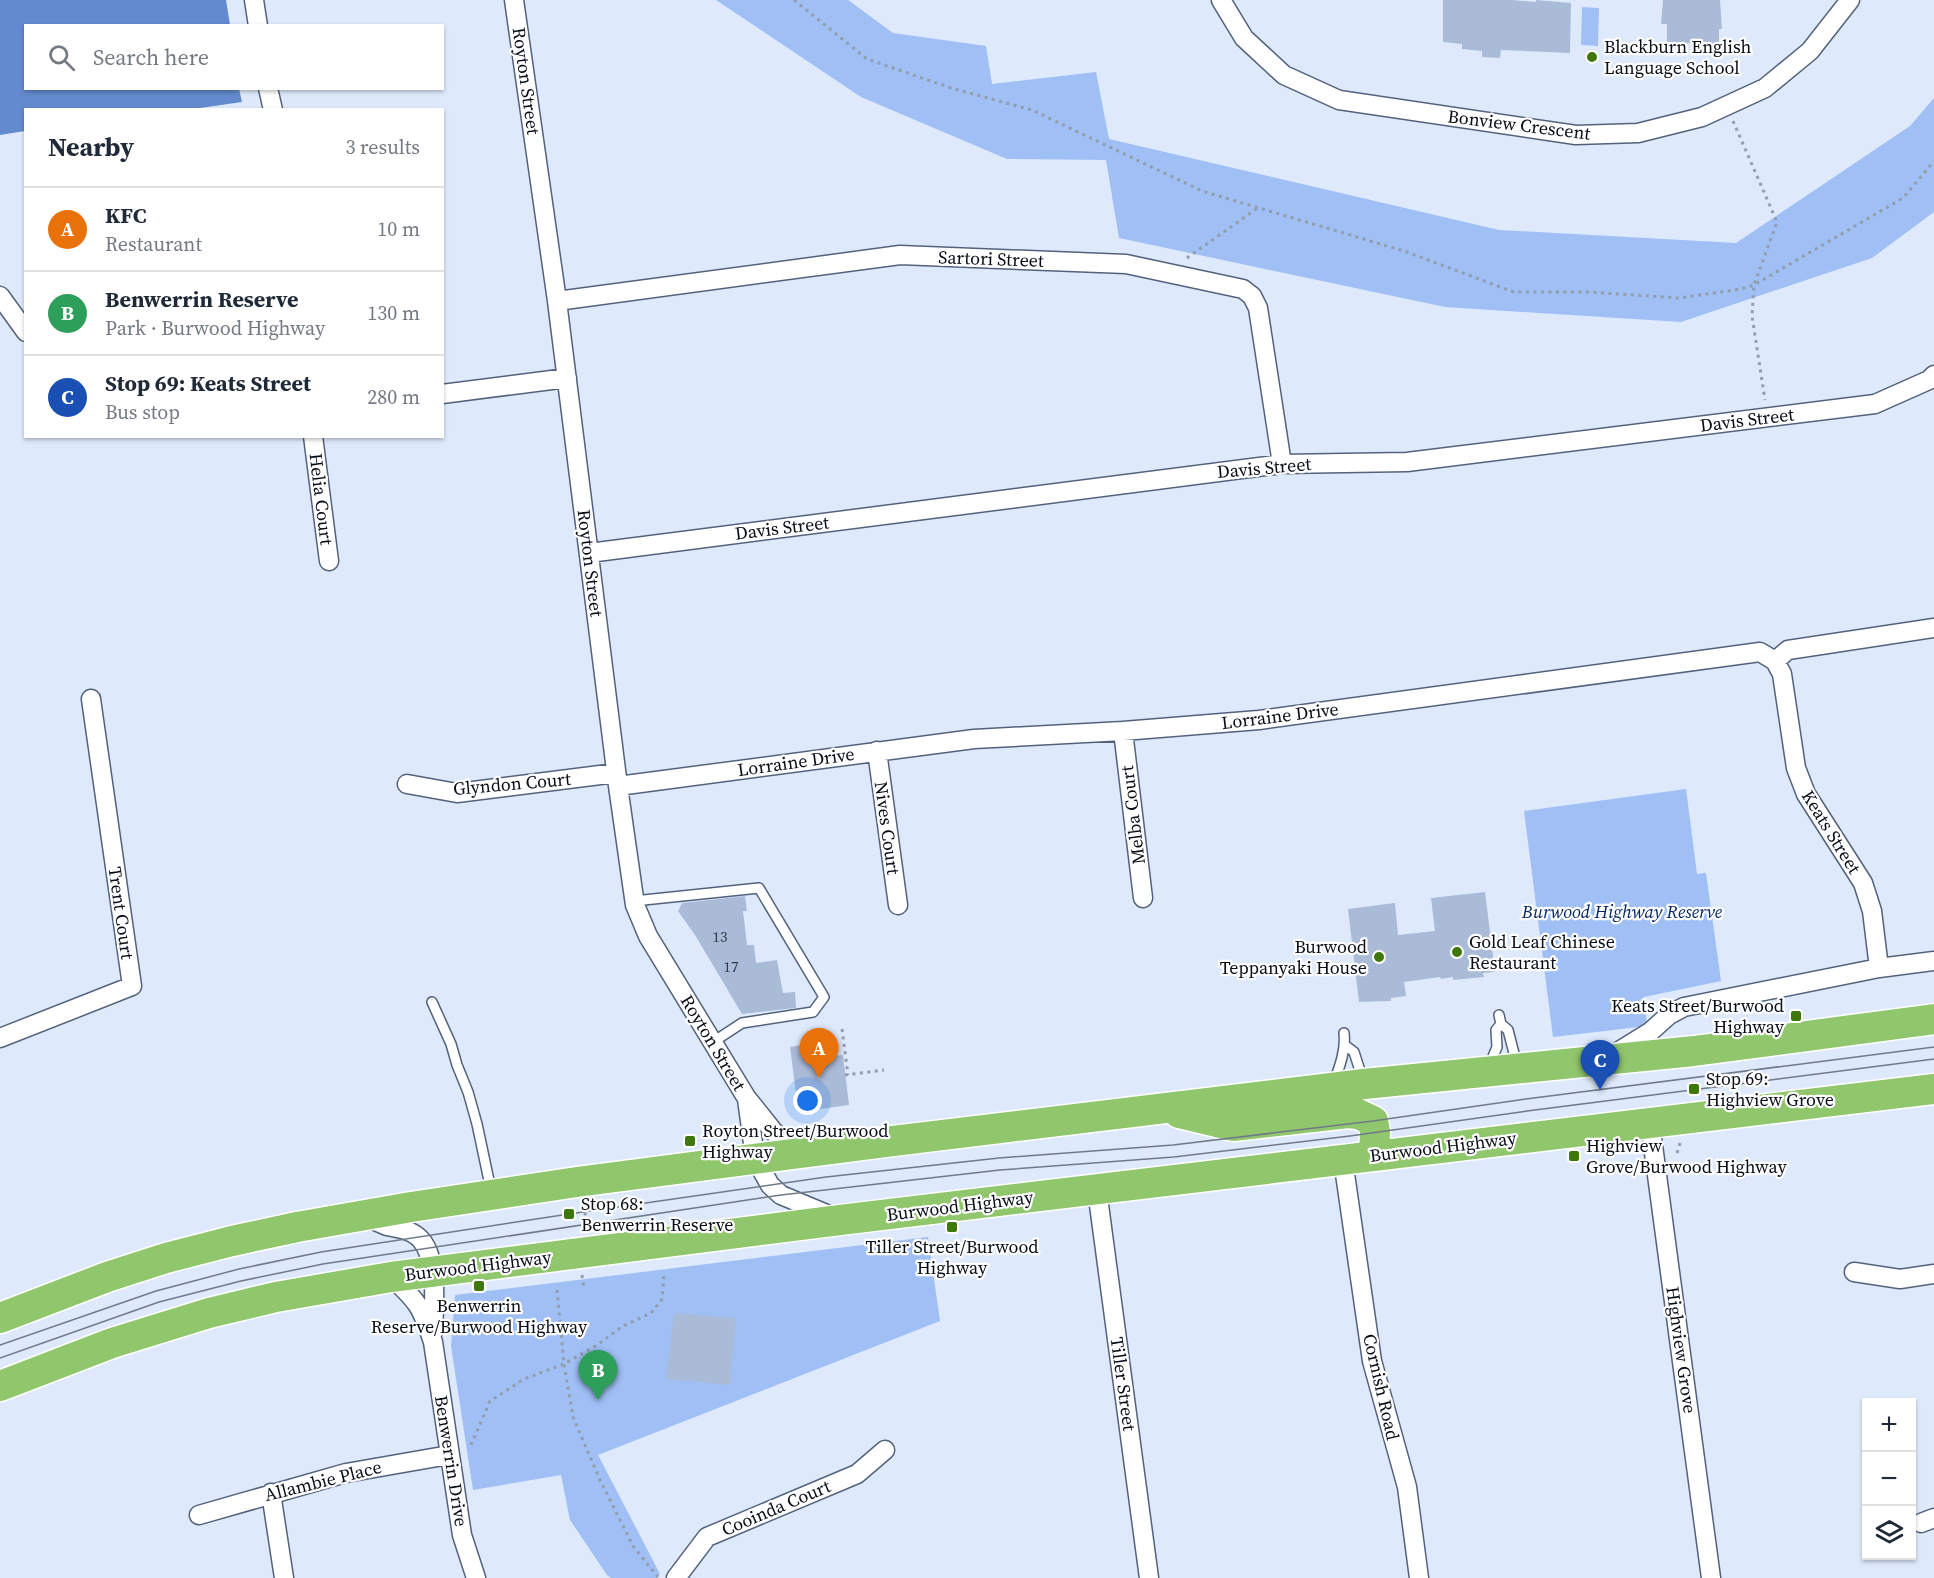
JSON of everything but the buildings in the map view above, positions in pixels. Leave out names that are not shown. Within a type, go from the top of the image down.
[{"type":"highway","points":[[0,1318],[107,1277],[166,1258],[232,1241],[297,1227],[492,1195],[754,1158],[1332,1087],[1601,1061],[1775,1041],[1934,1019]]},
{"type":"highway","name":"Burwood Highway","points":[[0,1386],[112,1343],[209,1313],[276,1297],[391,1277],[840,1220],[1934,1089]]},
{"type":"highway","points":[[1161,1109],[1233,1126],[1334,1114],[1358,1114],[1373,1121],[1374,1156]]},
{"type":"street","points":[[254,0],[258,24]]},
{"type":"street","name":"Royton Street","points":[[514,0],[557,301],[634,901],[648,936],[746,1097],[774,1132],[798,1153]]},
{"type":"street","name":"Bonview Crescent","points":[[1221,0],[1244,38],[1284,75],[1338,100],[1576,135],[1638,133],[1702,117],[1765,88],[1810,51],[1850,0]]},
{"type":"street","points":[[268,90],[273,108]]},
{"type":"street","name":"Sartori Street","points":[[557,301],[900,255],[1126,264],[1243,289],[1252,296],[1258,308],[1282,464]]},
{"type":"street","points":[[0,297],[24,329]]},
{"type":"street","name":"Davis Street","points":[[589,553],[1282,464],[1407,462],[1875,404],[1929,380],[1934,375]]},
{"type":"street","points":[[444,394],[567,378]]},
{"type":"street","name":"Helia Court","points":[[313,438],[329,561]]},
{"type":"street","points":[[1775,661],[1788,650],[1934,628]]},
{"type":"street","name":"Lorraine Drive","points":[[617,780],[974,739],[1124,731],[1259,720],[1760,652],[1775,661]]},
{"type":"street","name":"Keats Street","points":[[1775,661],[1782,674],[1796,768],[1806,794],[1863,883],[1872,911],[1880,968]]},
{"type":"street","name":"Trent Court","points":[[0,1038],[132,986],[91,699]]},
{"type":"street","name":"Melba Court","points":[[1124,731],[1143,898]]},
{"type":"street","name":"Nives Court","points":[[877,751],[898,905]]},
{"type":"street","name":"Glyndon Court","points":[[407,784],[457,793],[617,780]]},
{"type":"street","points":[[1601,1061],[1638,1040],[1669,1015],[1684,1007],[1880,968],[1934,961]]},
{"type":"street","name":"Royton Street","points":[[746,1097],[754,1158],[770,1185],[781,1195],[840,1220]]},
{"type":"street","name":"Highview Grove","points":[[1650,1123],[1711,1578]]},
{"type":"street","name":"Cornish Road","points":[[1343,1160],[1372,1361],[1407,1487],[1419,1578]]},
{"type":"street","name":"Tiller Street","points":[[1096,1190],[1149,1578]]},
{"type":"street","name":"Benwerrin Drive","points":[[362,1216],[412,1232],[420,1238],[427,1249],[435,1291],[433,1342],[449,1455],[462,1535],[476,1578]]},
{"type":"street","points":[[1854,1272],[1900,1278],[1934,1274]]},
{"type":"street","name":"Benwerrin Drive","points":[[391,1277],[419,1305],[433,1342]]},
{"type":"street","name":"Cooinda Court","points":[[676,1578],[707,1537],[857,1474],[885,1450]]},
{"type":"street","name":"Allambie Place","points":[[199,1515],[346,1473],[449,1455]]},
{"type":"street","points":[[271,1493],[284,1578]]},
{"type":"lane","points":[[634,901],[759,888],[824,997],[813,1012],[742,1023],[713,1042]]},
{"type":"lane","points":[[432,1002],[468,1092],[492,1195]]},
{"type":"lane","points":[[1487,1071],[1497,1047],[1496,1030],[1500,1020],[1508,1030],[1518,1069]]},
{"type":"lane","points":[[1332,1087],[1346,1046],[1344,1033]]},
{"type":"lane","points":[[1346,1046],[1354,1052],[1364,1084]]},
{"type":"path","points":[[795,0],[867,59],[951,88],[1032,110],[1202,191],[1404,251],[1514,292],[1589,292],[1678,298],[1755,285],[1903,198],[1934,161]]},
{"type":"path","points":[[1726,105],[1777,222],[1755,285],[1752,316],[1768,417]]},
{"type":"path","points":[[1166,273],[1259,207]]},
{"type":"path","points":[[842,1029],[847,1075],[884,1070]]},
{"type":"path","points":[[584,1203],[586,1222]]},
{"type":"path","points":[[471,1445],[490,1401],[524,1378],[564,1364],[597,1345],[623,1326],[651,1314],[662,1299],[664,1275]]},
{"type":"path","points":[[557,1290],[564,1364],[573,1417],[600,1480],[633,1546],[659,1578]]},
{"type":"green space","points":[[716,0],[848,0],[893,33],[986,46],[992,84],[1096,72],[1109,139],[1499,230],[1736,243],[1910,126],[1934,98],[1934,212],[1872,258],[1681,322],[1445,307],[1119,238],[1106,160],[1007,159],[861,97]]},
{"type":"green space","points":[[1582,7],[1599,8],[1598,46],[1581,45]]},
{"type":"green space","name":"Burwood Highway Reserve","points":[[1686,789],[1697,874],[1706,873],[1721,981],[1644,997],[1647,1026],[1553,1037],[1524,811]]},
{"type":"green space","points":[[928,1237],[940,1321],[598,1455],[660,1574],[657,1578],[611,1578],[607,1575],[570,1520],[561,1475],[473,1490],[451,1346],[455,1295]]},
{"type":"shaded area","points":[[0,0],[226,0],[230,24],[24,24],[24,90],[239,90],[242,102],[200,108],[24,108],[24,131],[0,135]]},
{"type":"tram line","points":[[0,1345],[156,1291],[239,1269],[321,1252],[826,1177],[999,1158],[1173,1145],[1934,1047]]},
{"type":"tram line","points":[[0,1358],[159,1302],[241,1281],[323,1264],[781,1195],[1000,1170],[1174,1157],[1934,1059]]},
{"type":"place","name":"Blackburn English Language School","points":[[1592,57]]},
{"type":"place","name":"Gold Leaf Chinese Restaurant","points":[[1457,952]]},
{"type":"place","name":"Burwood Teppanyaki House","points":[[1379,957]]},
{"type":"place","name":"Keats Street/Burwood Highway","points":[[1796,1016]]},
{"type":"place","name":"KFC","points":[[819,1078]]},
{"type":"place","name":"Stop 69: Highview Grove","points":[[1694,1089]]},
{"type":"place","name":"Stop 69: Keats Street","points":[[1600,1090]]},
{"type":"place","name":"Royton Street/Burwood Highway","points":[[690,1141]]},
{"type":"place","name":"Highview Grove/Burwood Highway","points":[[1574,1156]]},
{"type":"place","name":"Stop 68: Benwerrin Reserve","points":[[569,1214]]},
{"type":"place","name":"Tiller Street/Burwood Highway","points":[[952,1227]]},
{"type":"place","name":"Benwerrin Reserve/Burwood Highway","points":[[479,1286]]},
{"type":"place","name":"Benwerrin Reserve","points":[[598,1400]]}]
